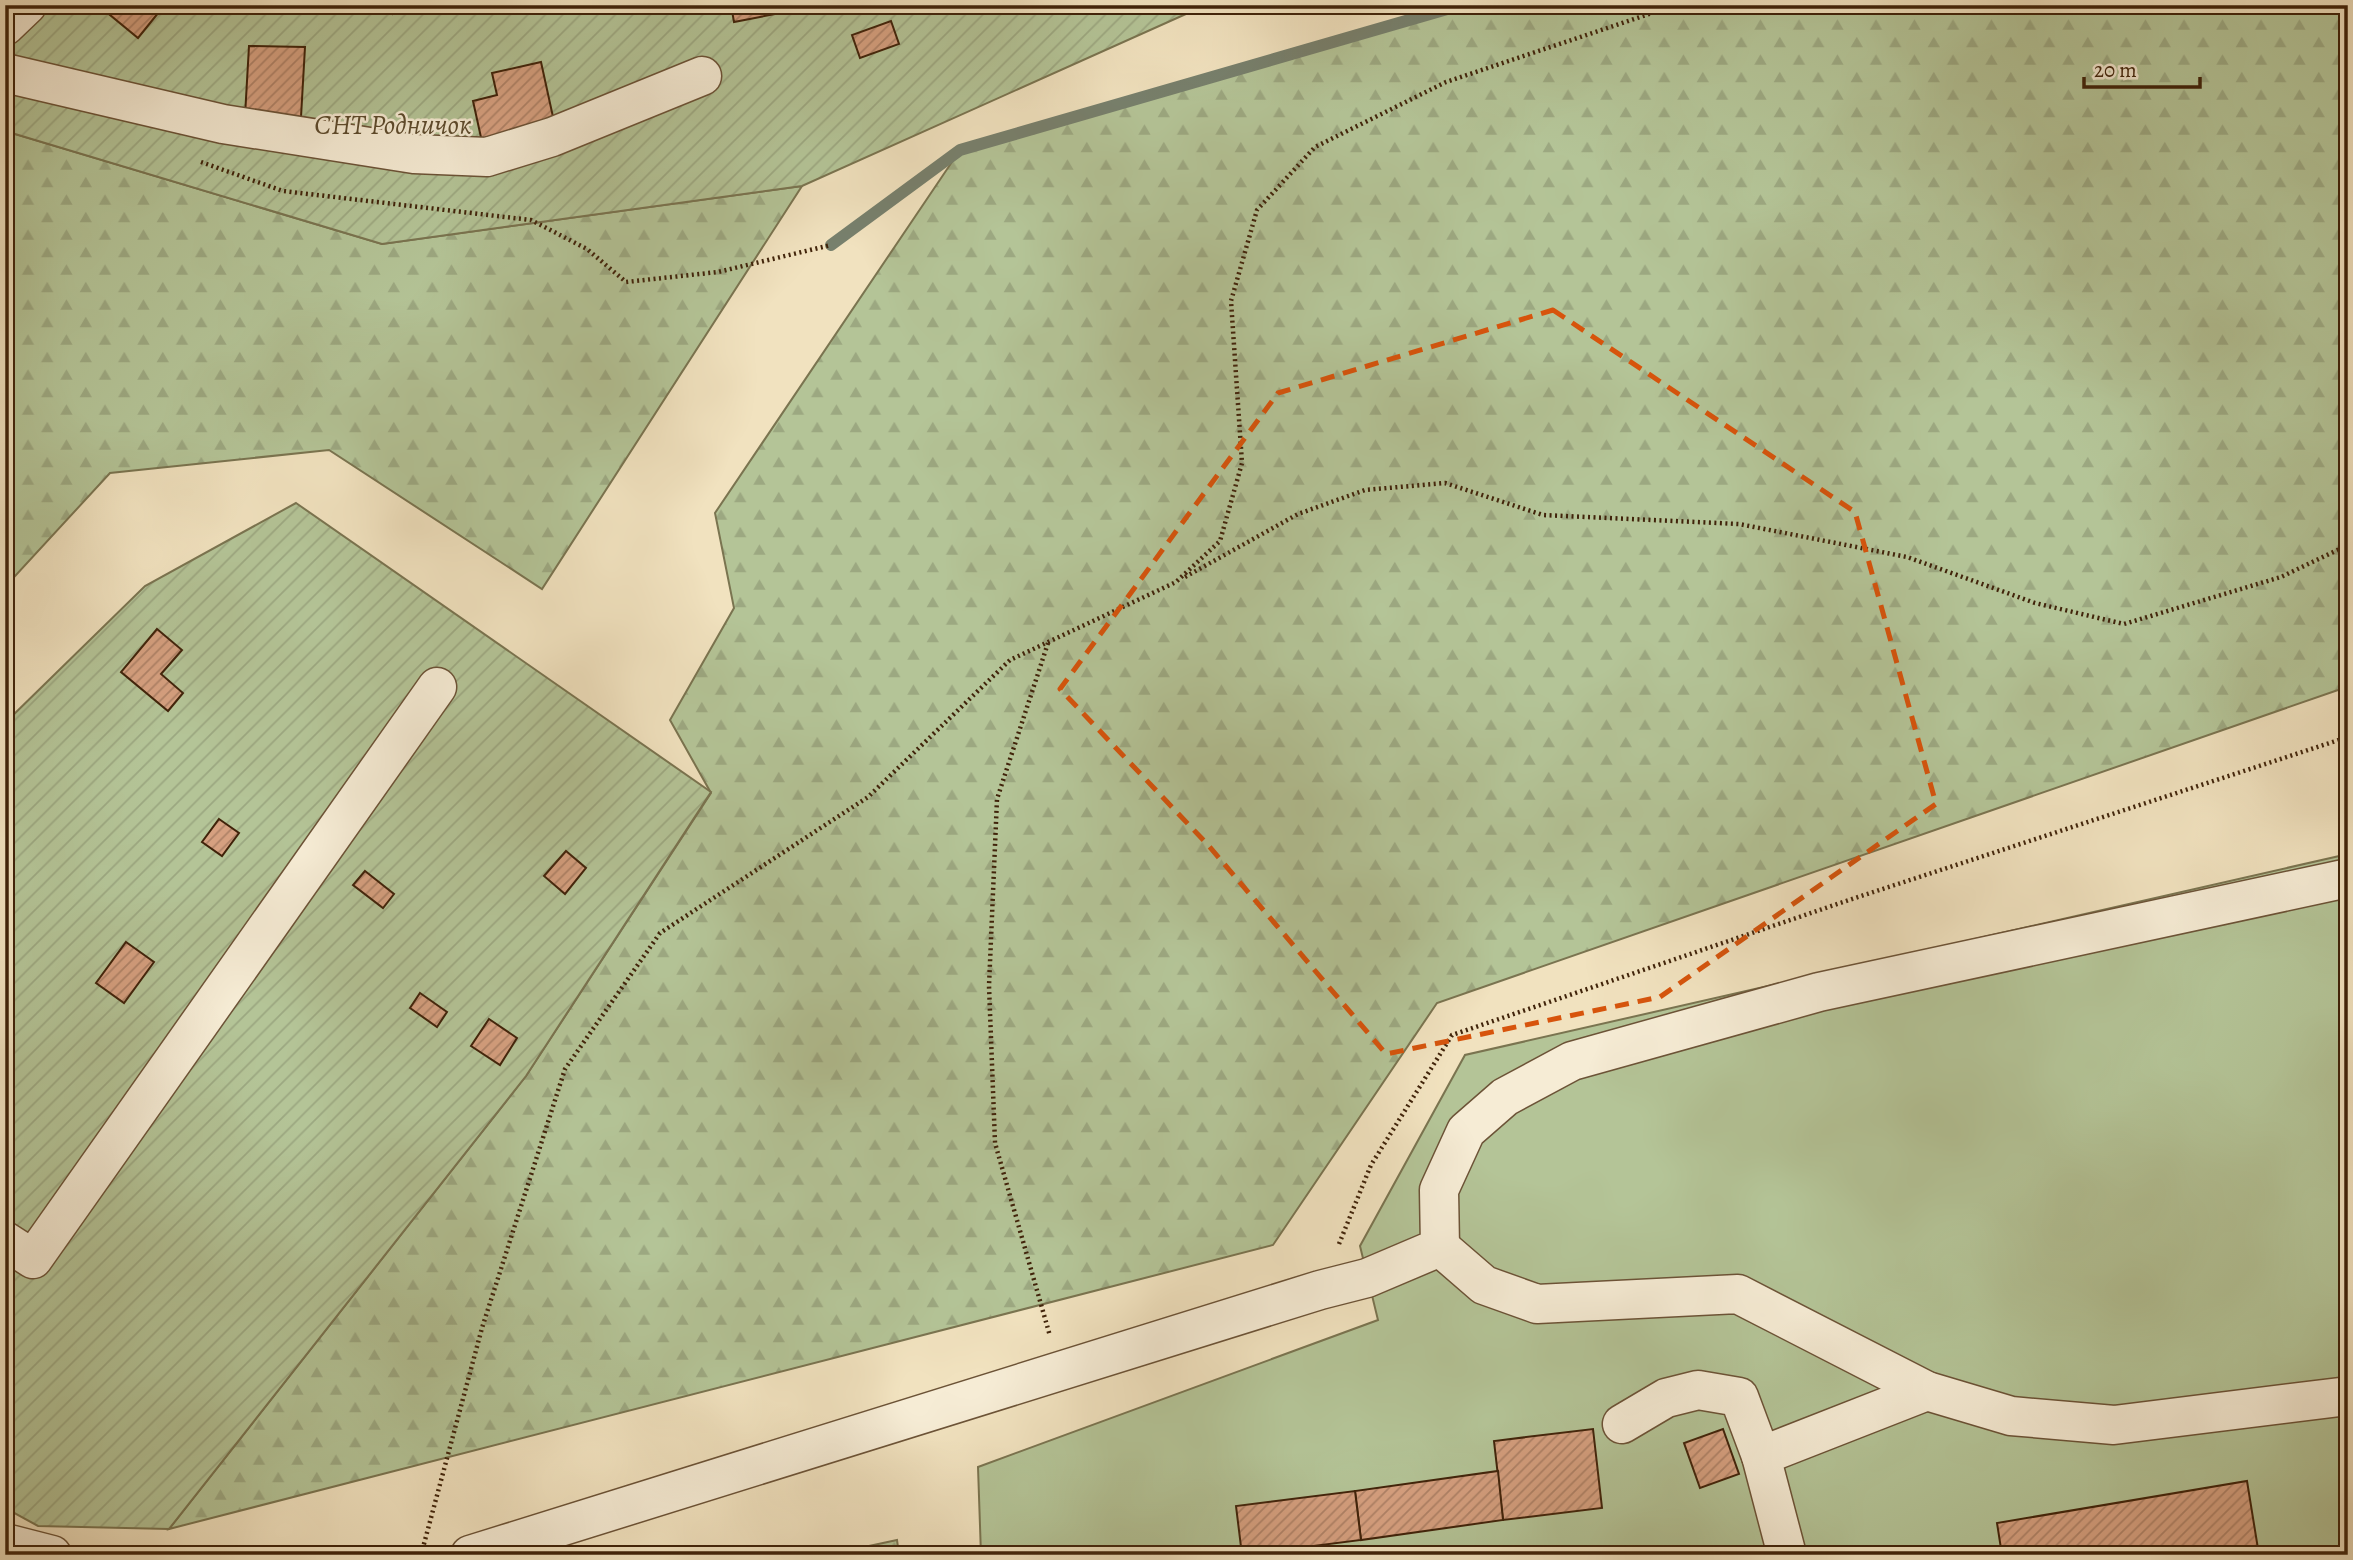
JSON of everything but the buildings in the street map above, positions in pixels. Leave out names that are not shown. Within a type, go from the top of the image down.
[{"type":"street","points":[[5,26],[27,5]]},
{"type":"street","points":[[5,73],[223,124],[414,154],[486,157],[552,137],[702,76]]},
{"type":"street","points":[[5,1241],[33,1259],[437,687]]},
{"type":"street","points":[[2348,878],[1819,992],[1572,1061],[1505,1097],[1466,1131],[1439,1190],[1440,1247],[1484,1284],[1537,1304],[1738,1294],[1927,1391],[2011,1416],[2114,1425],[2348,1396]]},
{"type":"street","points":[[470,1555],[1320,1290],[1367,1278],[1440,1247]]},
{"type":"street","points":[[1622,1424],[1666,1398],[1698,1390],[1739,1397],[1761,1456],[1787,1555]]},
{"type":"street","points":[[1761,1456],[1927,1391]]},
{"type":"street","points":[[5,1543],[52,1555]]},
{"type":"path","points":[[1176,582],[1220,541],[1242,463],[1231,301],[1257,210],[1315,147],[1434,88],[1676,5]]},
{"type":"path","points":[[196,160],[283,191],[531,220],[587,248],[626,282],[718,272],[831,245]]},
{"type":"path","points":[[421,1555],[482,1328],[565,1069],[660,933],[868,797],[1010,660],[1176,582],[1298,514],[1365,490],[1445,483],[1543,515],[1739,524],[1907,557],[2035,604],[2124,624],[2281,578],[2348,545]]},
{"type":"path","points":[[1049,642],[997,799],[989,986],[995,1143],[1060,1372]]},
{"type":"path","points":[[1320,1290],[1371,1165],[1452,1035],[1855,898],[2348,737]]},
{"type":"highlighted area","points":[[1553,310],[1855,512],[1936,804],[1660,997],[1386,1054],[1208,845],[1060,689],[1278,393]]},
{"type":"green space","name":"СНТ Родничок","points":[[5,5],[1206,5],[802,186],[382,244],[5,131]]},
{"type":"green space","points":[[1461,5],[2348,5],[2348,689],[2338,690],[1437,1003],[1273,1245],[169,1529],[526,1076],[711,793],[670,720],[734,608],[715,513],[960,150]]},
{"type":"green space","points":[[5,131],[382,244],[802,186],[542,589],[329,450],[110,473],[5,587]]},
{"type":"green space","points":[[296,503],[711,792],[526,1076],[169,1529],[38,1526],[5,1508],[5,723],[145,586]]},
{"type":"green space","points":[[2348,854],[2348,1555],[981,1555],[978,1467],[1378,1320],[1360,1246],[1465,1055]]},
{"type":"green space","points":[[897,1540],[899,1555],[827,1555]]},
{"type":"waterway","points":[[831,245],[960,150],[1461,5]]}]
